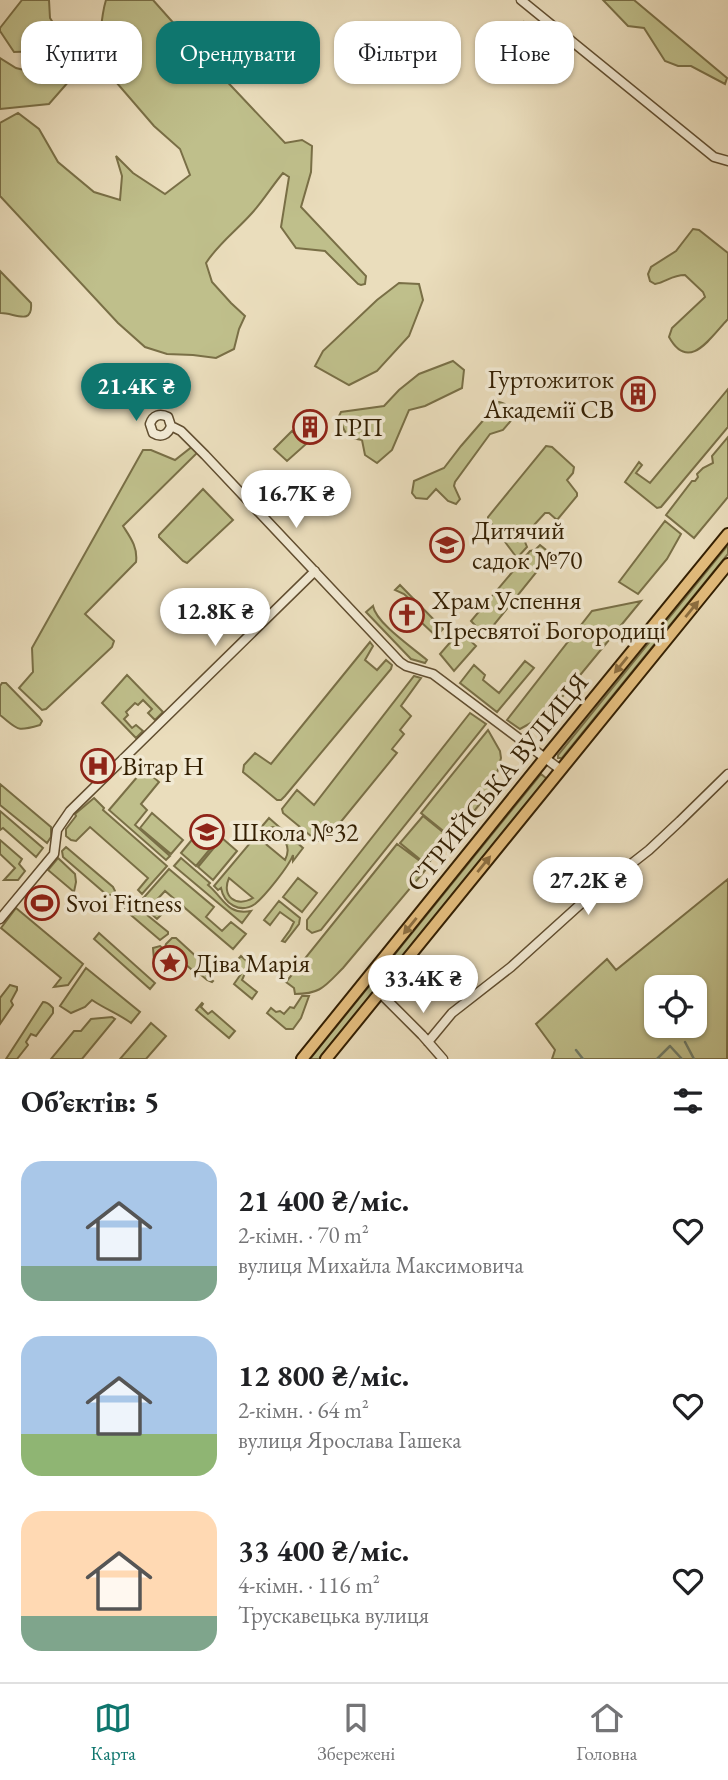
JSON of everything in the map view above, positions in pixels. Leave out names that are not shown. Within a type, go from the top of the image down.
[{"type":"main road","name":"СТРИЙСЬКА ВУЛИЦЯ","points":[[302,1059],[728,534]]},
{"type":"main road","name":"СТРИЙСЬКА ВУЛИЦЯ","points":[[326,1059],[728,564]]},
{"type":"street","points":[[521,0],[706,150],[728,161]]},
{"type":"street","points":[[171,426],[181,431],[205,455],[400,662],[433,674],[561,770]]},
{"type":"street","points":[[0,919],[54,854],[58,830],[70,811],[315,571]]},
{"type":"street","points":[[428,1042],[452,1013],[511,967],[584,901],[649,850],[728,774]]},
{"type":"street","points":[[380,993],[443,1059]]},
{"type":"green space","points":[[22,0],[49,0],[52,21],[21,21],[21,52],[14,52],[0,28]]},
{"type":"green space","points":[[106,0],[153,0],[172,21],[156,21],[156,84],[229,84],[285,143],[302,140],[312,146],[311,172],[301,207],[366,276],[365,284],[358,284],[325,251],[296,248],[281,227],[289,177],[283,173],[256,208],[206,263],[212,282],[245,316],[234,349],[216,358],[167,354],[145,347],[118,323],[0,196],[0,123],[18,113],[39,129],[58,162],[94,192],[120,200],[122,176],[116,156],[133,173],[165,194],[190,175],[180,149],[154,126],[118,84],[142,84],[142,21],[102,21]]},
{"type":"green space","points":[[603,0],[634,0],[727,78],[725,84],[691,66],[678,66],[665,61],[644,28],[628,26]]},
{"type":"green space","points":[[0,58],[21,69],[21,84],[66,84],[49,104],[0,109]]},
{"type":"green space","points":[[693,229],[699,230],[728,253],[728,319],[699,349],[684,352],[669,337],[672,328],[705,297],[703,292],[685,275],[655,284],[650,281],[648,274],[651,267],[676,251]]},
{"type":"green space","points":[[0,271],[31,303],[29,315],[21,317],[0,313]]},
{"type":"green space","points":[[399,283],[419,284],[423,300],[409,336],[377,371],[349,385],[315,366],[323,351]]},
{"type":"green space","points":[[453,361],[464,370],[462,388],[425,406],[409,410],[392,450],[377,463],[365,455],[362,440],[346,433],[339,416],[341,412],[384,406],[419,374]]},
{"type":"green space","points":[[728,389],[728,427],[661,507],[657,508],[625,482],[639,462],[642,465],[636,473],[650,483]]},
{"type":"green space","points":[[499,402],[509,407],[514,417],[503,430],[490,434],[455,482],[460,499],[456,504],[448,501],[436,489],[427,499],[416,498],[412,493],[414,481],[444,468]]},
{"type":"green space","points":[[292,431],[306,444],[287,461],[274,449]]},
{"type":"green space","points":[[728,437],[728,497],[694,538],[666,515],[692,481],[695,481],[697,474],[713,463],[712,456]]},
{"type":"green space","points":[[193,446],[198,452],[123,526],[135,547],[136,562],[85,614],[114,641],[112,647],[42,710],[19,688],[33,672],[32,648],[143,450],[151,450],[175,460]]},
{"type":"green space","points":[[546,446],[552,447],[574,467],[567,480],[577,496],[557,520],[545,513],[523,537],[527,547],[517,558],[488,517]]},
{"type":"green space","points":[[203,489],[233,520],[187,563],[159,535]]},
{"type":"green space","points":[[665,521],[681,534],[667,559],[638,594],[619,582]]},
{"type":"green space","points":[[540,545],[551,554],[485,636],[471,621],[530,551]]},
{"type":"green space","points":[[728,545],[728,554],[562,758],[558,758],[558,755]]},
{"type":"green space","points":[[400,585],[443,629],[436,636],[422,623],[414,603],[395,590]]},
{"type":"green space","points":[[641,601],[549,713],[520,729],[507,720],[592,611]]},
{"type":"green space","points":[[373,606],[381,620],[427,660],[425,663],[411,659],[366,612]]},
{"type":"green space","points":[[460,631],[476,646],[454,671],[440,654]]},
{"type":"green space","points":[[370,642],[373,646],[365,660],[377,670],[386,660],[392,665],[391,669],[285,796],[277,800],[243,772],[244,765],[255,753],[271,764]]},
{"type":"green space","points":[[525,661],[534,668],[497,712],[460,683],[474,665],[485,675],[483,680],[499,693]]},
{"type":"green space","points":[[127,675],[163,712],[155,720],[148,713],[152,709],[143,700],[138,705],[135,703],[126,712],[128,715],[124,719],[132,728],[136,725],[143,731],[136,738],[102,703]]},
{"type":"green space","points":[[414,676],[421,678],[401,706],[411,716],[400,730],[404,734],[392,749],[397,753],[326,840],[317,841],[283,813],[282,809],[297,790],[314,805]]},
{"type":"green space","points":[[2,683],[6,683],[39,717],[42,721],[40,725],[18,728],[0,715]]},
{"type":"green space","points":[[470,713],[486,724],[321,930],[312,933],[307,929],[307,920]]},
{"type":"green space","points":[[488,730],[501,758],[493,788],[452,838],[421,813]]},
{"type":"green space","points":[[144,769],[159,782],[141,804],[147,810],[135,825],[170,856],[166,860],[109,810]]},
{"type":"green space","points":[[541,774],[547,779],[319,1059],[310,1059]]},
{"type":"green space","points":[[0,784],[51,827],[51,837],[47,843],[0,805]]},
{"type":"green space","points":[[94,798],[103,810],[167,866],[142,894],[138,890],[148,878],[90,827],[76,841],[66,836],[66,829],[75,814]]},
{"type":"green space","points":[[0,811],[43,848],[36,857],[3,828],[0,830]]},
{"type":"green space","points":[[152,813],[183,840],[171,854],[140,828]]},
{"type":"green space","points":[[423,816],[449,837],[427,865],[400,843]]},
{"type":"green space","points":[[269,818],[303,848],[293,861],[293,855],[282,873],[255,904],[238,908],[225,899],[221,888],[218,890],[214,886],[256,836],[269,829],[281,831],[273,827],[258,831]],"holes":[[[269,835],[279,837],[285,842],[288,850],[285,860],[261,840]],[[229,878],[253,898],[241,902],[232,898],[227,890]]]},
{"type":"green space","points":[[205,824],[220,837],[196,866],[181,853]]},
{"type":"green space","points":[[222,838],[237,851],[213,880],[198,867]]},
{"type":"green space","points":[[0,840],[22,859],[19,864],[25,871],[18,880],[4,880],[15,868],[0,854]]},
{"type":"green space","points":[[397,844],[428,867],[332,980],[317,991],[295,994],[294,988],[286,982]]},
{"type":"green space","points":[[66,847],[113,887],[113,895],[107,895],[63,857],[62,851]]},
{"type":"green space","points":[[58,858],[75,874],[74,892],[48,870]]},
{"type":"green space","points":[[181,858],[210,883],[208,885],[231,908],[236,911],[251,911],[242,923],[174,866]]},
{"type":"green space","points":[[169,869],[214,907],[206,917],[222,931],[231,922],[246,934],[233,949],[165,891],[151,906],[161,915],[157,919],[139,903]]},
{"type":"green space","points":[[298,878],[317,893],[302,912],[283,897]]},
{"type":"green space","points":[[728,879],[727,1059],[552,1059],[555,1050],[536,1024],[607,959],[616,970]]},
{"type":"green space","points":[[279,901],[300,918],[299,924],[285,942],[282,941],[294,922],[280,912],[270,925],[264,920]]},
{"type":"green space","points":[[131,902],[168,934],[160,940],[125,910]]},
{"type":"green space","points":[[16,908],[83,964],[68,985],[54,987],[61,978],[1,928]]},
{"type":"green space","points":[[99,933],[155,983],[150,989],[94,939]]},
{"type":"green space","points":[[172,938],[176,938],[200,960],[197,967],[212,982],[191,969],[165,947]]},
{"type":"green space","points":[[160,946],[182,964],[178,966],[172,959],[166,960],[166,966],[175,969],[172,974],[154,960],[153,948]]},
{"type":"green space","points":[[241,956],[250,964],[242,980],[257,992],[252,999],[234,984],[241,974],[232,966]]},
{"type":"green space","points":[[86,968],[140,1012],[131,1023],[92,1000],[85,1007],[71,1013],[60,1006]]},
{"type":"green space","points":[[10,985],[17,987],[17,990],[11,1001],[13,1005],[0,1024],[0,998]]},
{"type":"green space","points":[[302,996],[309,996],[301,1018],[293,1029],[286,1029],[267,1013],[271,1008],[284,1014],[290,1007],[294,1008]]},
{"type":"green space","points":[[43,1002],[53,1008],[53,1013],[36,1036],[31,1034],[26,1042],[28,1045],[17,1059],[6,1059]]},
{"type":"green space","points":[[202,1003],[201,1007],[208,1014],[212,1011],[235,1031],[229,1038],[196,1010]]},
{"type":"green space","points":[[91,1019],[115,1019],[82,1059],[51,1059],[74,1031],[81,1031]]},
{"type":"green space","points":[[151,1023],[166,1036],[146,1059],[120,1059]]},
{"type":"waterway","points":[[685,1042],[694,1059]]},
{"type":"waterway","points":[[657,1059],[670,1046],[682,1059]]},
{"type":"waterway","points":[[576,1050],[583,1059]]},
{"type":"place","name":"Гуртожиток Академії СВ","points":[[638,394]]},
{"type":"place","name":"ГРП","points":[[310,427]]},
{"type":"place","name":"Дитячий садок №70","points":[[447,545]]},
{"type":"place","name":"Храм Успення Пресвятої Богородиці","points":[[407,615]]},
{"type":"place","name":"Вітар Н","points":[[98,766]]},
{"type":"place","name":"Школа №32","points":[[207,832]]},
{"type":"place","name":"Svoi Fitness","points":[[42,903]]},
{"type":"place","name":"Діва Марія","points":[[170,963]]}]
